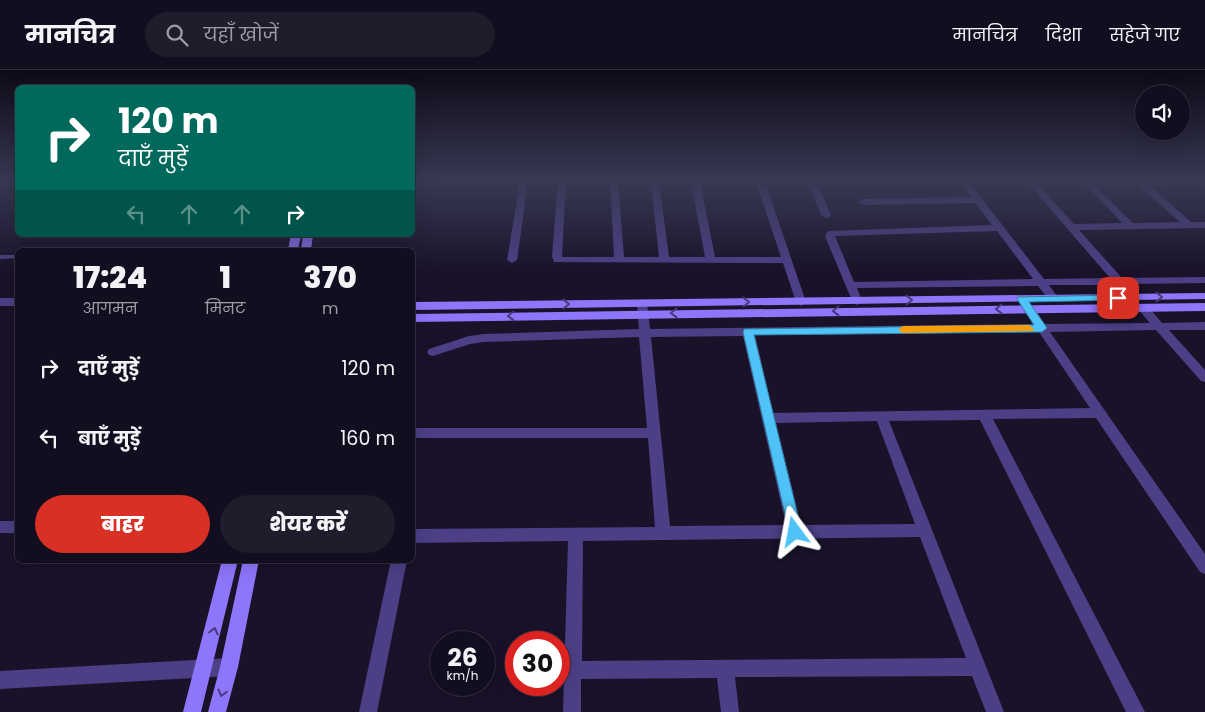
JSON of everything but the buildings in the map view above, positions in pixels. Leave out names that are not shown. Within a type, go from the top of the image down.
[{"type":"street","points":[[512,260],[519,212]]},
{"type":"street","points":[[560,212],[556,256],[558,260],[787,260]]},
{"type":"street","points":[[616,212],[619,260]]},
{"type":"street","points":[[658,212],[664,260]]},
{"type":"street","points":[[702,212],[712,260]]},
{"type":"street","points":[[770,212],[801,302]]},
{"type":"street","points":[[824,212],[826,216]]},
{"type":"street","points":[[987,212],[1054,299]]},
{"type":"street","points":[[1058,212],[1134,298]]},
{"type":"street","points":[[1116,212],[1130,226]]},
{"type":"street","points":[[1173,212],[1188,225]]},
{"type":"street","points":[[1071,227],[1205,225]]},
{"type":"street","points":[[857,301],[830,236],[831,233],[1000,228]]},
{"type":"street","points":[[851,285],[1205,280]]},
{"type":"street","points":[[415,306],[642,308],[1025,304],[1054,299],[1205,296]]},
{"type":"street","points":[[415,318],[857,301],[1143,308],[1205,307]]},
{"type":"street","points":[[1,303],[15,302]]},
{"type":"street","points":[[1025,304],[1205,567]]},
{"type":"street","points":[[642,308],[663,533]]},
{"type":"street","points":[[1143,308],[1205,378]]},
{"type":"street","points":[[433,352],[469,340],[484,338],[644,333],[1205,326]]},
{"type":"street","points":[[748,332],[795,532]]},
{"type":"street","points":[[768,418],[1100,413]]},
{"type":"street","points":[[984,415],[1136,712]]},
{"type":"street","points":[[881,416],[995,712]]},
{"type":"street","points":[[415,433],[653,433]]},
{"type":"street","points":[[0,527],[15,527]]},
{"type":"street","points":[[415,536],[925,530]]},
{"type":"street","points":[[572,712],[576,534]]},
{"type":"street","points":[[192,712],[205,669],[229,563]]},
{"type":"street","points":[[217,712],[229,667],[250,563]]},
{"type":"street","points":[[368,712],[398,563]]},
{"type":"street","points":[[0,680],[229,667]]},
{"type":"street","points":[[573,670],[978,667]]},
{"type":"street","points":[[725,668],[730,712]]},
{"type":"lane","points":[[0,257],[15,256]]},
{"type":"slow traffic","points":[[903,330],[1029,329]]},
{"type":"route","points":[[795,532],[748,332],[1042,328],[1022,299],[1118,298]]}]
